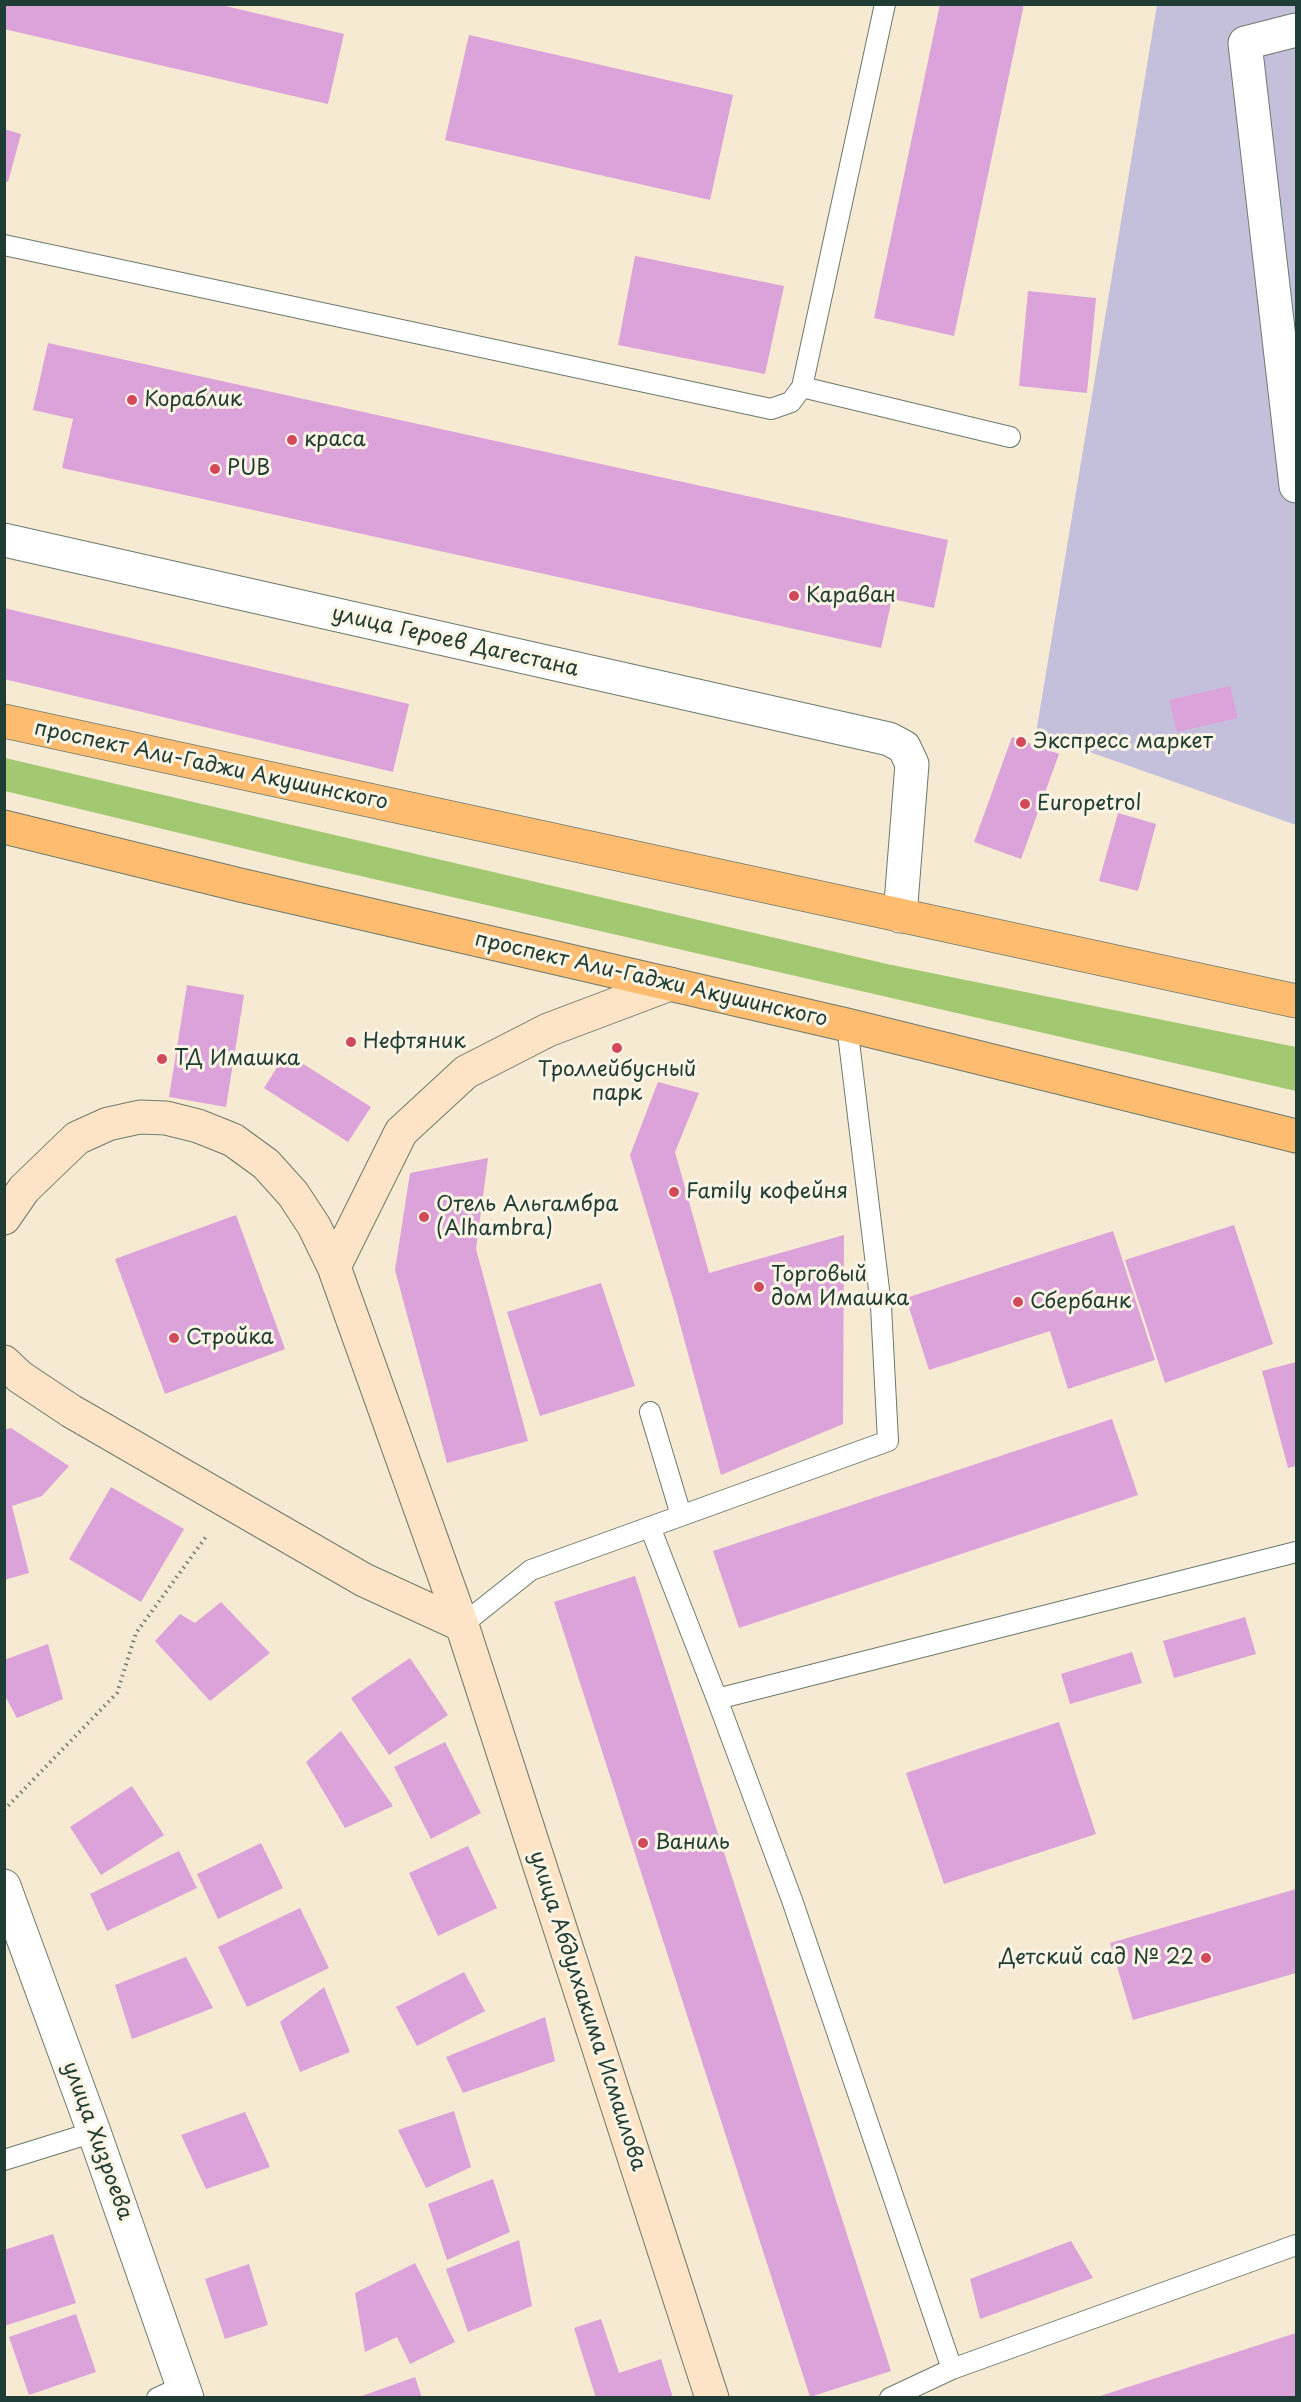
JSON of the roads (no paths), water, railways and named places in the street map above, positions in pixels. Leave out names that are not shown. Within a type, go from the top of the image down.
[{"type":"main road","name":"проспект Али-Гаджи Акушинского","points":[[4,721],[1296,1000]]},
{"type":"main road","name":"проспект Али-Гаджи Акушинского","points":[[4,828],[240,885],[847,1025],[1296,1136]]},
{"type":"main road","points":[[334,1267],[401,1132],[466,1072],[548,1030],[670,984]]},
{"type":"main road","name":"улица Абдулхакима Исмаилова","points":[[4,1218],[24,1190],[77,1138],[108,1124],[140,1117],[166,1118],[198,1126],[233,1140],[266,1164],[293,1194],[314,1226],[334,1267],[462,1625],[712,2397]]},
{"type":"main road","points":[[4,1362],[20,1377],[71,1411],[364,1580],[462,1625]]},
{"type":"street","points":[[1296,30],[1245,43],[1296,486]]},
{"type":"street","name":"улица Героев Дагестана","points":[[4,540],[889,739],[904,747],[912,764],[900,916]]},
{"type":"street","name":"улица Хизроева","points":[[4,1886],[94,2132],[176,2394]]},
{"type":"lane","points":[[4,245],[771,409],[791,402],[802,387],[885,4]]},
{"type":"lane","points":[[802,387],[1010,436]]},
{"type":"lane","points":[[462,1625],[531,1570],[888,1441],[881,1306],[847,1025]]},
{"type":"lane","points":[[650,1412],[681,1515]]},
{"type":"lane","points":[[650,1527],[792,1900],[952,2369]]},
{"type":"lane","points":[[717,1699],[1296,1552]]},
{"type":"lane","points":[[4,2160],[94,2132]]},
{"type":"lane","points":[[890,2397],[952,2369],[1296,2245]]},
{"type":"place","name":"Кораблик","points":[[132,400]]},
{"type":"place","name":"краса","points":[[292,440]]},
{"type":"place","name":"PUB","points":[[215,469]]},
{"type":"place","name":"Караван","points":[[794,596]]},
{"type":"place","name":"Экспресс маркет","points":[[1021,742]]},
{"type":"place","name":"Europetrol","points":[[1025,804]]},
{"type":"place","name":"Нефтяник","points":[[351,1042]]},
{"type":"place","name":"Троллейбусный парк","points":[[617,1048]]},
{"type":"place","name":"ТД Имашка","points":[[162,1059]]},
{"type":"place","name":"Family кофейня","points":[[674,1192]]},
{"type":"place","name":"Отель Альгамбра (Alhambra)","points":[[424,1217]]},
{"type":"place","name":"Торговый дом Имашка","points":[[759,1287]]},
{"type":"place","name":"Сбербанк","points":[[1018,1302]]},
{"type":"place","name":"Стройка","points":[[174,1338]]},
{"type":"place","name":"Ваниль","points":[[643,1843]]},
{"type":"place","name":"Детский сад № 22","points":[[1206,1958]]}]
